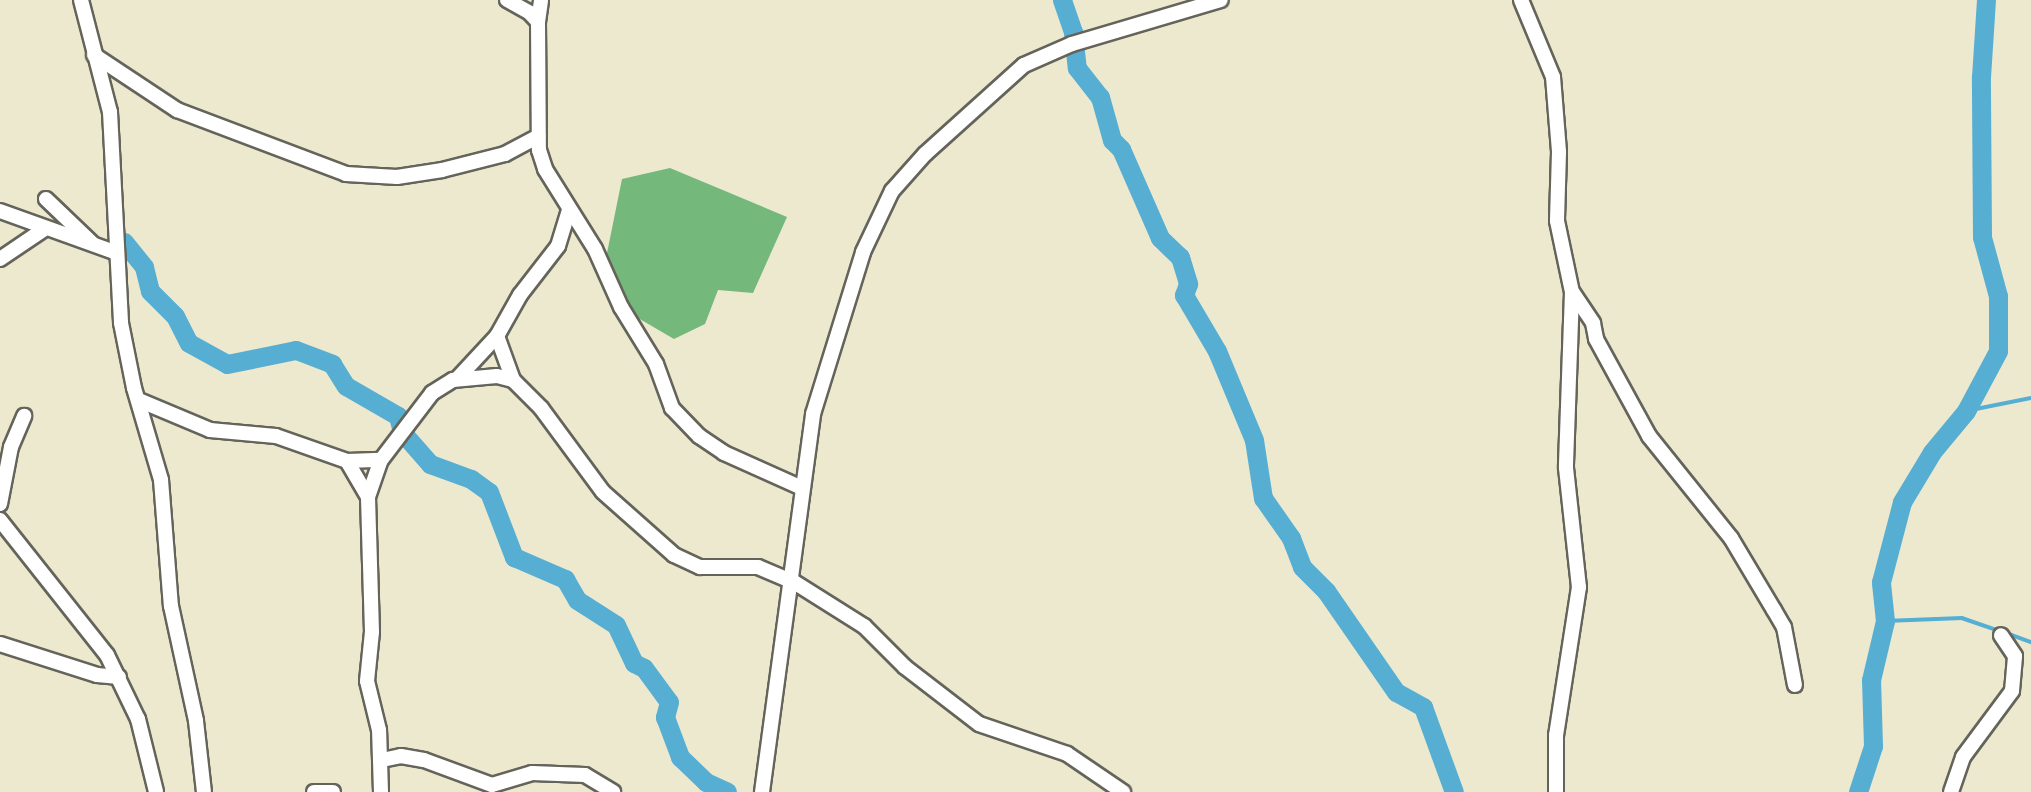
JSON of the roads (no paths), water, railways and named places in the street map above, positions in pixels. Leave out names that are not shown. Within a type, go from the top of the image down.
[{"type":"street","points":[[80,0],[114,140],[117,253],[127,358],[161,481],[171,606],[196,721],[204,792]]},
{"type":"street","points":[[506,0],[538,22]]},
{"type":"street","points":[[541,0],[538,22],[539,136],[545,169],[569,211],[588,236],[621,307],[656,363],[678,417],[723,453],[802,488]]},
{"type":"street","points":[[762,792],[794,582],[802,488],[819,391],[863,252],[879,214],[906,173],[1024,65],[1072,44],[1222,0]]},
{"type":"street","points":[[1521,0],[1553,77],[1559,152],[1557,221],[1572,292],[1579,309],[1593,323],[1597,339],[1649,436],[1731,538],[1784,627],[1795,685]]},
{"type":"street","points":[[94,55],[177,110],[345,174],[397,177],[442,170],[505,154],[539,136]]},
{"type":"street","points":[[46,199],[93,244]]},
{"type":"street","points":[[0,211],[43,230],[117,253]]},
{"type":"street","points":[[382,792],[382,760],[367,681],[372,632],[368,497],[381,460],[420,405],[457,379],[497,336],[520,295],[558,246],[569,211]]},
{"type":"street","points":[[0,259],[43,230]]},
{"type":"street","points":[[1556,792],[1556,735],[1578,587],[1566,479],[1572,292]]},
{"type":"street","points":[[497,336],[513,380],[541,408],[604,492],[674,555],[700,566],[758,567],[794,582],[864,626],[905,667],[979,724],[1067,754],[1123,792]]},
{"type":"street","points":[[457,379],[497,376],[513,380]]},
{"type":"street","points":[[141,401],[210,430],[276,436],[347,461],[381,460]]},
{"type":"street","points":[[0,504],[11,447],[24,416]]},
{"type":"street","points":[[347,461],[368,497]]},
{"type":"street","points":[[0,520],[82,620],[119,677],[138,719],[156,792]]},
{"type":"street","points":[[1951,792],[1964,757],[2012,691],[2015,656],[2001,635]]},
{"type":"street","points":[[0,644],[119,677]]},
{"type":"street","points":[[382,760],[401,756],[424,760],[492,785],[532,773],[585,775],[613,792]]},
{"type":"street","points":[[314,792],[333,792]]},
{"type":"waterway","points":[[1062,0],[1073,32],[1077,68],[1100,97],[1112,140],[1121,149],[1160,238],[1180,257],[1188,284],[1184,295],[1217,351],[1254,440],[1263,498],[1291,538],[1302,567],[1326,591],[1396,692],[1423,707],[1454,792]]},
{"type":"waterway","points":[[1858,792],[1873,746],[1871,680],[1885,621],[1881,582],[1902,502],[1932,452],[1966,411],[1998,351],[1998,296],[1982,237],[1981,77],[1986,0]]},
{"type":"waterway","points":[[124,242],[144,267],[150,291],[175,316],[189,343],[227,364],[296,350],[332,364],[346,386],[398,416],[402,432],[430,464],[471,479],[489,492],[514,557],[565,579],[577,600],[616,625],[634,663],[644,668],[669,702],[665,717],[680,757],[706,782],[727,792]]},
{"type":"waterway","points":[[1966,411],[2031,398]]},
{"type":"waterway","points":[[1885,621],[1962,618],[1999,631]]},
{"type":"waterway","points":[[2006,633],[2031,642]]}]
